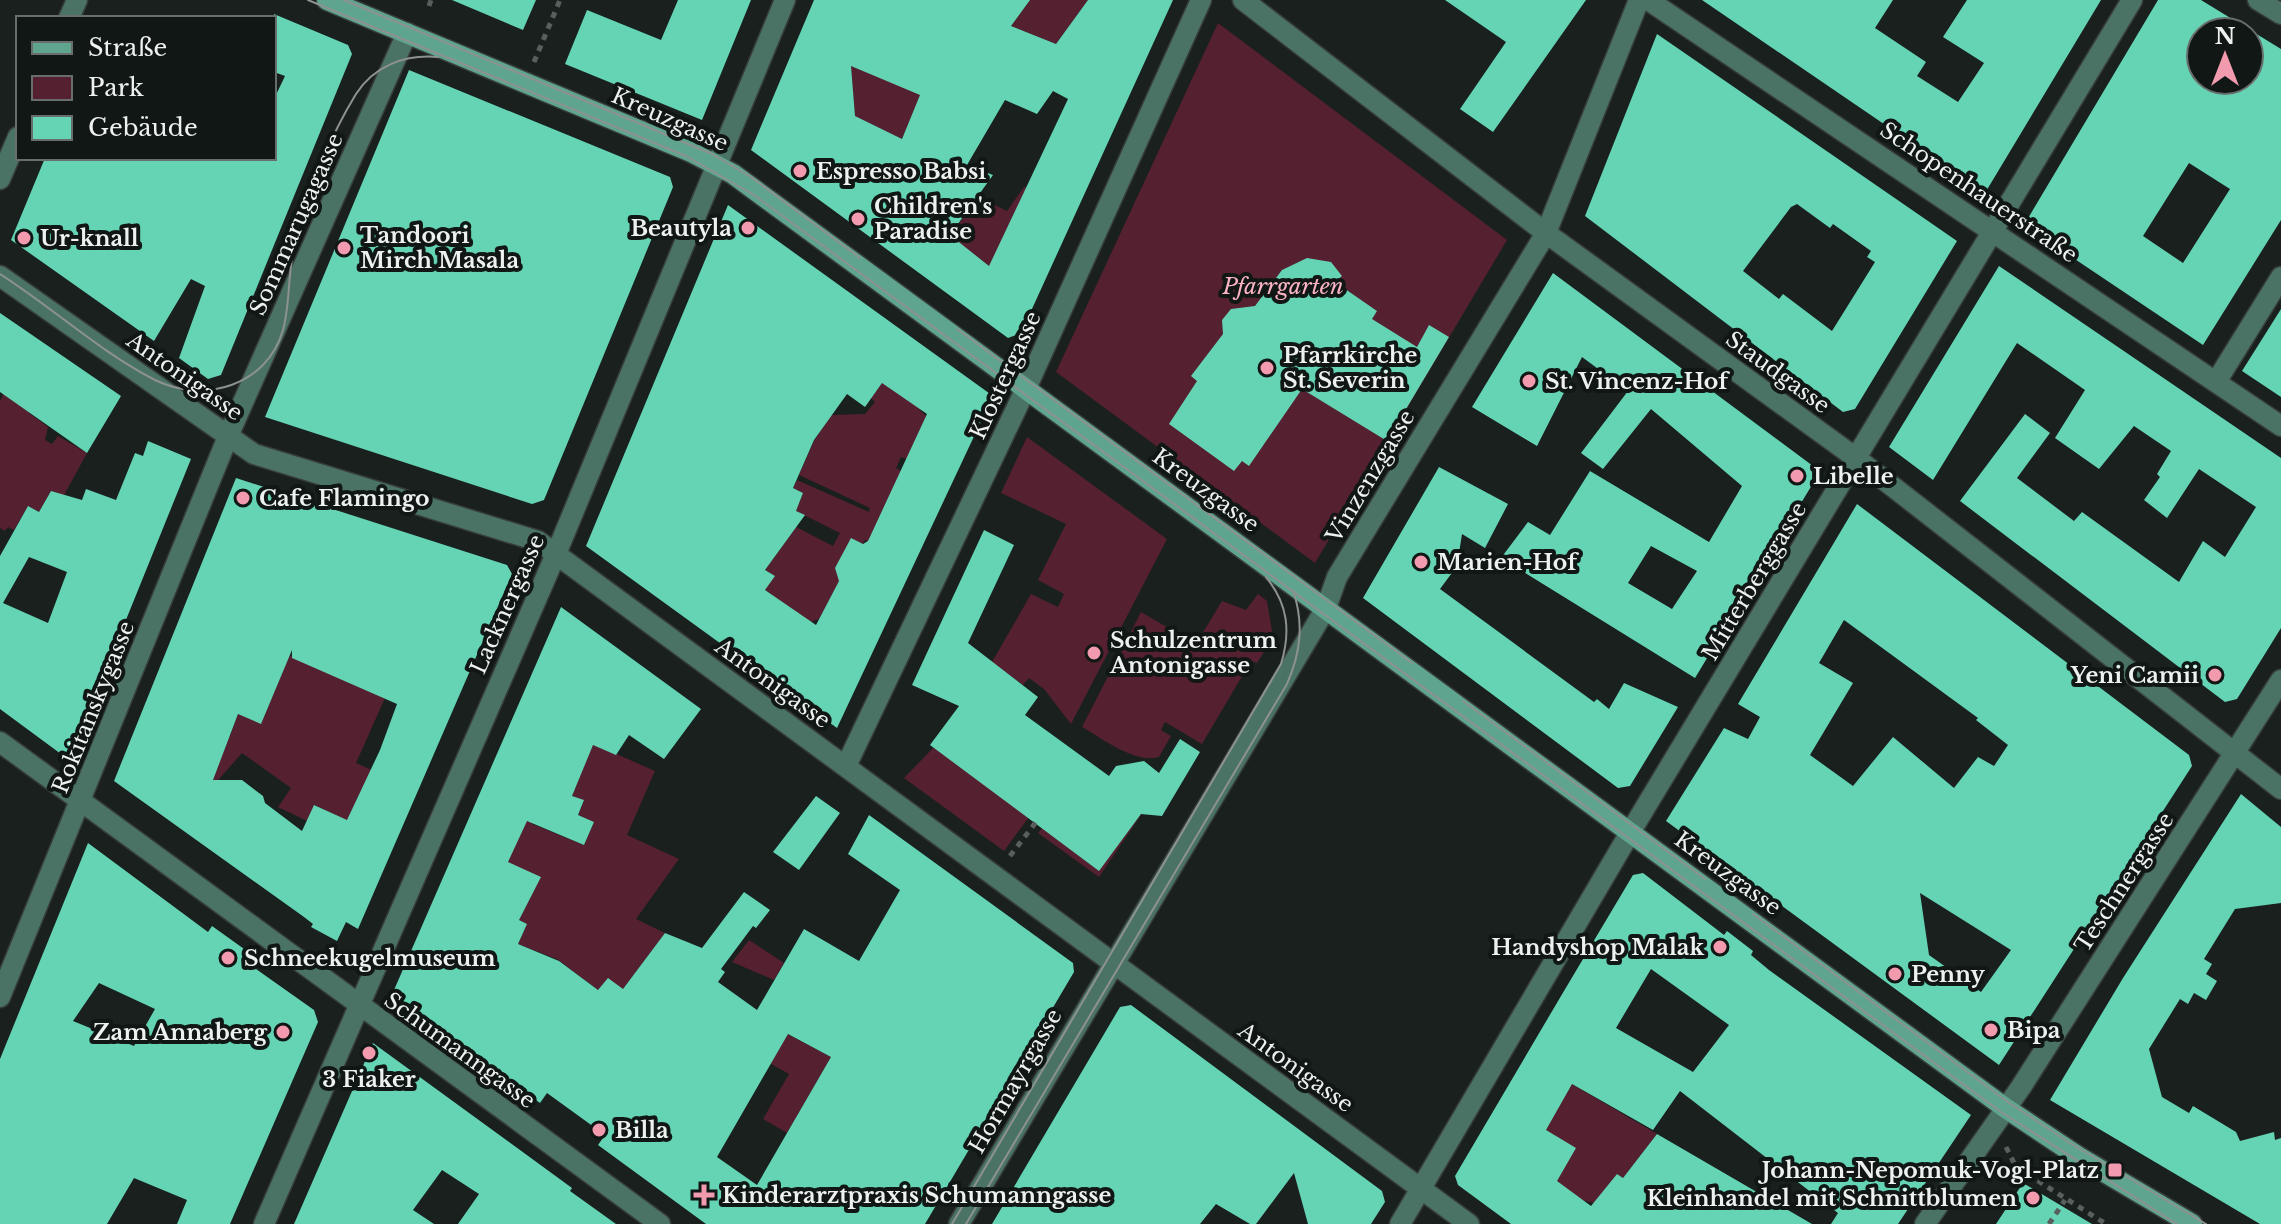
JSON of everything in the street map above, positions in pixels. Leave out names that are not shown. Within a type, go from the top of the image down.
[{"type":"street","name":"Kreuzgasse","points":[[327,0],[716,165],[753,187],[2004,1107]]},
{"type":"street","name":"Lacknergasse","points":[[264,1224],[556,554],[785,0]]},
{"type":"street","name":"Klostergasse","points":[[846,766],[1027,387],[1201,0]]},
{"type":"street","name":"Staudgasse","points":[[1243,0],[1546,233],[1856,458],[2281,789]]},
{"type":"street","name":"Vinzenzgasse","points":[[1113,962],[1326,608],[1337,577],[1546,233],[1639,0]]},
{"type":"street","name":"Schopenhauerstraße","points":[[1648,0],[2281,426]]},
{"type":"street","name":"Mitterberggasse","points":[[1400,1224],[1631,831],[2132,0]]},
{"type":"street","points":[[2258,0],[2281,14]]},
{"type":"street","name":"Sommarugagasse","points":[[229,434],[407,33]]},
{"type":"street","points":[[0,179],[16,142]]},
{"type":"street","name":"Antonigasse","points":[[0,276],[254,454],[538,541],[1469,1224]]},
{"type":"street","points":[[2216,382],[2281,277]]},
{"type":"street","name":"Rokitanskygasse","points":[[0,997],[229,434]]},
{"type":"street","name":"Teschnergasse","points":[[2004,1107],[2281,680]]},
{"type":"street","name":"Schumanngasse","points":[[0,742],[660,1224]]},
{"type":"street","name":"Hormayrgasse","points":[[959,1224],[1113,962]]},
{"type":"street","points":[[1925,1224],[2004,1107],[2192,1224]]},
{"type":"path","points":[[534,63],[560,0]]},
{"type":"path","points":[[1010,856],[1036,822]]},
{"type":"path","points":[[2000,1135],[2016,1167],[2106,1224]]},
{"type":"path","points":[[2049,1224],[2065,1200]]},
{"type":"green space","points":[[1030,0],[1088,0],[1056,44],[1011,26]]},
{"type":"green space","name":"Pfarrgarten","points":[[1218,23],[1507,240],[1315,563],[1056,372]]},
{"type":"green space","points":[[850,60],[925,84],[902,139],[855,117]]},
{"type":"green space","points":[[1024,187],[1032,190],[1014,214],[993,269],[950,236],[978,197],[1007,211]]},
{"type":"green space","points":[[887,376],[927,417],[907,459],[901,457],[896,468],[901,471],[869,542],[865,540],[835,568],[841,578],[819,619],[810,622],[765,590],[774,576],[765,570],[796,527],[833,546],[840,533],[786,506],[796,510],[803,493],[793,488],[797,480],[869,512],[870,508],[799,475],[814,441],[831,415],[865,414],[875,402],[871,398]]},
{"type":"green space","points":[[8,385],[35,404],[29,413],[48,427],[45,440],[52,444],[58,436],[87,453],[63,497],[51,491],[39,512],[28,506],[14,530],[8,527],[5,531],[0,528],[0,401]]},
{"type":"green space","points":[[1027,437],[1167,539],[1071,724],[1044,689],[1029,678],[1023,685],[992,662],[1031,594],[1058,607],[1064,594],[1038,580],[1066,524],[1001,493]]},
{"type":"green space","points":[[1258,594],[1267,601],[1273,637],[1257,663],[1251,661],[1202,744],[1165,722],[1161,730],[1171,736],[1159,757],[1140,757],[1119,749],[1082,727],[1141,612],[1196,644],[1222,601],[1246,610]]},
{"type":"green space","points":[[289,655],[385,698],[356,763],[374,771],[357,798],[352,823],[315,805],[307,821],[278,807],[291,788],[242,753],[212,787],[181,755],[230,736],[238,714],[261,723]]},
{"type":"green space","points":[[560,729],[655,771],[627,835],[679,859],[636,919],[665,933],[623,989],[598,990],[557,959],[518,944],[527,924],[492,908],[505,861]],"holes":[[[562,777],[577,783],[572,796],[584,801],[578,815],[594,822],[584,845],[532,824],[542,800]]]},
{"type":"green space","points":[[934,747],[1029,817],[1004,851],[904,778]]},
{"type":"green space","points":[[1147,806],[1099,877],[1038,833],[1043,827],[1099,870]]},
{"type":"green space","points":[[749,940],[784,963],[774,980],[732,962]]},
{"type":"green space","points":[[753,1016],[831,1057],[787,1133],[763,1119],[789,1074],[738,1045]]},
{"type":"green space","points":[[1570,1083],[1657,1134],[1623,1178],[1617,1174],[1594,1203],[1552,1193],[1536,1144]]},
{"type":"building","points":[[452,0],[536,0],[523,30]]},
{"type":"building","points":[[678,0],[751,0],[702,120],[565,64],[587,10],[661,40]]},
{"type":"building","points":[[814,0],[1030,0],[1011,26],[1056,44],[1088,0],[1173,0],[1021,333],[1008,338],[751,150]],"holes":[[[851,66],[920,95],[902,139],[855,116]],[[1053,91],[1068,99],[989,266],[950,235],[993,175],[967,165],[1005,100],[1037,114]]]},
{"type":"building","points":[[1445,0],[1586,0],[1493,132],[1460,109],[1506,42]]},
{"type":"building","points":[[1702,0],[1893,0],[1875,28],[1926,62],[1917,76],[1958,102],[1984,63],[1943,37],[1967,0],[2101,0],[1985,193]]},
{"type":"building","points":[[2158,0],[2201,0],[2227,16],[2185,16],[2185,96],[2265,96],[2265,39],[2281,49],[2281,220],[2203,345],[2024,225]],"holes":[[[2189,163],[2230,189],[2183,263],[2143,236]]]},
{"type":"building","points":[[274,16],[348,45],[352,54],[221,375],[208,379],[179,358],[205,286],[191,279],[154,341],[11,240],[44,160],[276,160],[276,95],[285,76],[276,73]]},
{"type":"building","points":[[1657,34],[1957,241],[1855,409],[1843,412],[1585,216]],"holes":[[[1797,204],[1830,228],[1833,224],[1871,251],[1867,257],[1875,262],[1832,331],[1783,294],[1779,299],[1743,271],[1791,207]]]},
{"type":"building","points":[[409,70],[670,177],[673,187],[544,500],[532,504],[265,417]]},
{"type":"building","points":[[728,205],[993,396],[837,728],[586,546]],"holes":[[[882,383],[927,414],[868,541],[863,544],[851,538],[835,568],[839,581],[816,625],[765,590],[775,576],[765,570],[805,515],[796,511],[803,493],[793,488],[814,440],[847,394],[865,407]]]},
{"type":"building","name":"Pfarrkirche St. Severin","points":[[1307,258],[1331,262],[1342,276],[1335,282],[1377,311],[1372,319],[1417,347],[1429,325],[1449,337],[1387,441],[1302,389],[1249,466],[1242,461],[1234,471],[1169,424],[1197,381],[1191,376],[1223,334],[1222,320],[1231,309],[1255,306],[1282,270]]},
{"type":"building","points":[[1999,266],[2281,458],[2281,628],[2237,699],[2225,702],[1960,501],[2025,414],[2050,433],[2017,478],[2074,521],[2082,512],[2179,582],[2203,541],[2225,557],[2256,507],[2199,469],[2167,518],[2144,500],[2160,477],[2157,474],[2171,451],[2134,426],[2099,469],[2055,438],[2085,390],[2017,343],[1933,480],[1889,447]]},
{"type":"building","points":[[1553,273],[1813,466],[1815,480],[1695,678],[1501,558],[1528,522],[1550,535],[1590,471],[1709,542],[1742,486],[1651,409],[1603,469],[1581,453],[1628,391],[1582,357],[1537,446],[1472,407]],"holes":[[[1651,546],[1697,571],[1672,609],[1628,583]]]},
{"type":"building","points":[[2281,309],[2281,397],[2242,371]]},
{"type":"building","points":[[0,313],[121,396],[87,453],[0,392]]},
{"type":"building","points":[[148,441],[191,459],[73,751],[61,754],[0,709],[0,556],[28,506],[39,512],[51,491],[82,500],[86,489],[116,500],[135,453],[143,456]],"holes":[[[29,557],[67,572],[48,623],[3,603]]]},
{"type":"building","points":[[1439,467],[1508,504],[1485,548],[1462,534],[1457,566],[1440,589],[1594,702],[1597,699],[1609,709],[1624,683],[1678,707],[1630,786],[1618,788],[1363,598]]},
{"type":"building","points":[[236,478],[507,565],[512,574],[358,929],[346,922],[337,941],[311,927],[313,924],[304,917],[114,781]],"holes":[[[292,650],[292,658],[397,704],[380,750],[347,820],[314,805],[302,831],[265,803],[263,796],[242,780],[213,780],[238,714],[261,724]]]},
{"type":"building","points":[[1857,504],[2189,755],[2192,766],[1999,1065],[1666,821],[1724,728],[1748,739],[1760,717],[1738,704]],"holes":[[[1844,620],[1978,718],[1976,720],[2008,745],[1994,766],[1978,757],[1954,788],[1893,737],[1853,786],[1810,755],[1853,683],[1819,663]],[[1920,893],[2011,950],[1981,992],[1929,955]]]},
{"type":"building","points":[[984,530],[1014,545],[968,643],[1038,697],[1025,715],[1109,776],[1116,766],[1144,761],[1159,773],[1180,739],[1200,752],[1162,816],[1141,814],[1099,871],[930,745],[959,706],[912,685]]},
{"type":"building","points":[[561,607],[701,709],[664,759],[629,735],[616,755],[593,745],[572,796],[584,800],[578,815],[594,822],[584,845],[527,821],[508,862],[541,877],[519,920],[527,924],[518,944],[559,961],[598,990],[608,978],[623,989],[665,933],[702,948],[744,892],[770,910],[756,928],[753,926],[721,969],[725,972],[718,982],[757,1010],[804,929],[859,961],[900,890],[848,854],[869,815],[1073,963],[1074,972],[925,1224],[706,1224],[598,1145],[605,1135],[547,1093],[540,1103],[396,1000],[394,990]],"holes":[[[788,1034],[831,1057],[757,1185],[717,1157]]]},
{"type":"building","points":[[2241,794],[2281,827],[2281,903],[2235,909],[2204,959],[2212,964],[2206,974],[2217,981],[2206,1000],[2194,993],[2188,1004],[2180,999],[2149,1049],[2162,1097],[2189,1113],[2193,1106],[2236,1132],[2240,1141],[2274,1132],[2275,1140],[2281,1138],[2281,1224],[2260,1224],[2050,1100],[2123,978]]},
{"type":"building","points":[[816,796],[840,813],[799,870],[773,852]]},
{"type":"building","points":[[88,843],[208,932],[212,926],[261,961],[256,969],[314,1010],[318,1022],[230,1224],[177,1224],[187,1200],[134,1178],[107,1224],[0,1224],[0,1059]],"holes":[[[99,983],[155,1009],[134,1046],[73,1021]]]},
{"type":"building","points":[[1643,873],[1724,935],[1727,931],[1753,951],[1751,955],[1769,970],[1971,1115],[1898,1224],[1831,1224],[1838,1213],[1680,1091],[1653,1130],[1572,1084],[1546,1130],[1576,1148],[1557,1181],[1591,1206],[1617,1174],[1623,1178],[1657,1134],[1812,1224],[1511,1224],[1458,1185],[1455,1176],[1633,875]],"holes":[[[1651,969],[1729,1025],[1693,1072],[1616,1028]]]},
{"type":"building","points":[[1131,1005],[1382,1191],[1385,1202],[1371,1224],[1308,1224],[1294,1173],[1256,1224],[1250,1224],[1216,1204],[1200,1224],[992,1224],[1120,1007]]},
{"type":"building","points":[[373,1043],[572,1188],[570,1191],[616,1224],[458,1224],[479,1194],[442,1170],[413,1210],[434,1224],[294,1224]]},
{"type":"building","points":[[2023,1183],[2092,1224],[1996,1224]]},
{"type":"tram line","points":[[308,0],[686,156],[754,195],[2001,1112],[2177,1224]]},
{"type":"tram line","points":[[344,0],[712,154],[751,177],[860,258]]},
{"type":"tram line","points":[[0,274],[115,356],[155,380],[193,390],[231,385],[248,377],[263,365],[275,349],[283,330],[291,262],[301,221],[329,147],[356,94],[372,76],[391,64],[414,58],[438,57]]},
{"type":"tram line","points":[[957,329],[1412,663]]},
{"type":"tram line","points":[[952,1224],[1281,664],[1286,618],[1279,597],[1266,577]]},
{"type":"tram line","points":[[966,1224],[1287,684],[1295,660],[1300,626],[1293,590]]},
{"type":"tram line","points":[[1463,701],[1705,879]]},
{"type":"tram line","points":[[1753,914],[2008,1102],[2206,1224]]},
{"type":"place","name":"Espresso Babsi","points":[[800,171]]},
{"type":"place","name":"Children's Paradise","points":[[858,219]]},
{"type":"place","name":"Beautyla","points":[[748,228]]},
{"type":"place","name":"Ur-knall","points":[[24,238]]},
{"type":"place","name":"Tandoori Mirch Masala","points":[[344,248]]},
{"type":"place","name":"Pfarrkirche St. Severin","points":[[1267,368]]},
{"type":"place","name":"St. Vincenz-Hof","points":[[1529,381]]},
{"type":"place","name":"Libelle","points":[[1797,476]]},
{"type":"place","name":"Cafe Flamingo","points":[[243,498]]},
{"type":"place","name":"Marien-Hof","points":[[1421,562]]},
{"type":"place","name":"Schulzentrum Antonigasse","points":[[1094,653]]},
{"type":"place","name":"Yeni Camii","points":[[2215,675]]},
{"type":"place","name":"Handyshop Malak","points":[[1720,947]]},
{"type":"place","name":"Schneekugelmuseum","points":[[228,958]]},
{"type":"place","name":"Penny","points":[[1895,974]]},
{"type":"place","name":"Bipa","points":[[1991,1030]]},
{"type":"place","name":"Zam Annaberg","points":[[283,1032]]},
{"type":"place","name":"3 Fiaker","points":[[369,1053]]},
{"type":"place","name":"Billa","points":[[599,1130]]},
{"type":"place","name":"Johann-Nepomuk-Vogl-Platz","points":[[2115,1170]]},
{"type":"place","name":"Kinderarztpraxis Schumanngasse","points":[[704,1195]]},
{"type":"place","name":"Kleinhandel mit Schnittblumen","points":[[2033,1198]]}]
